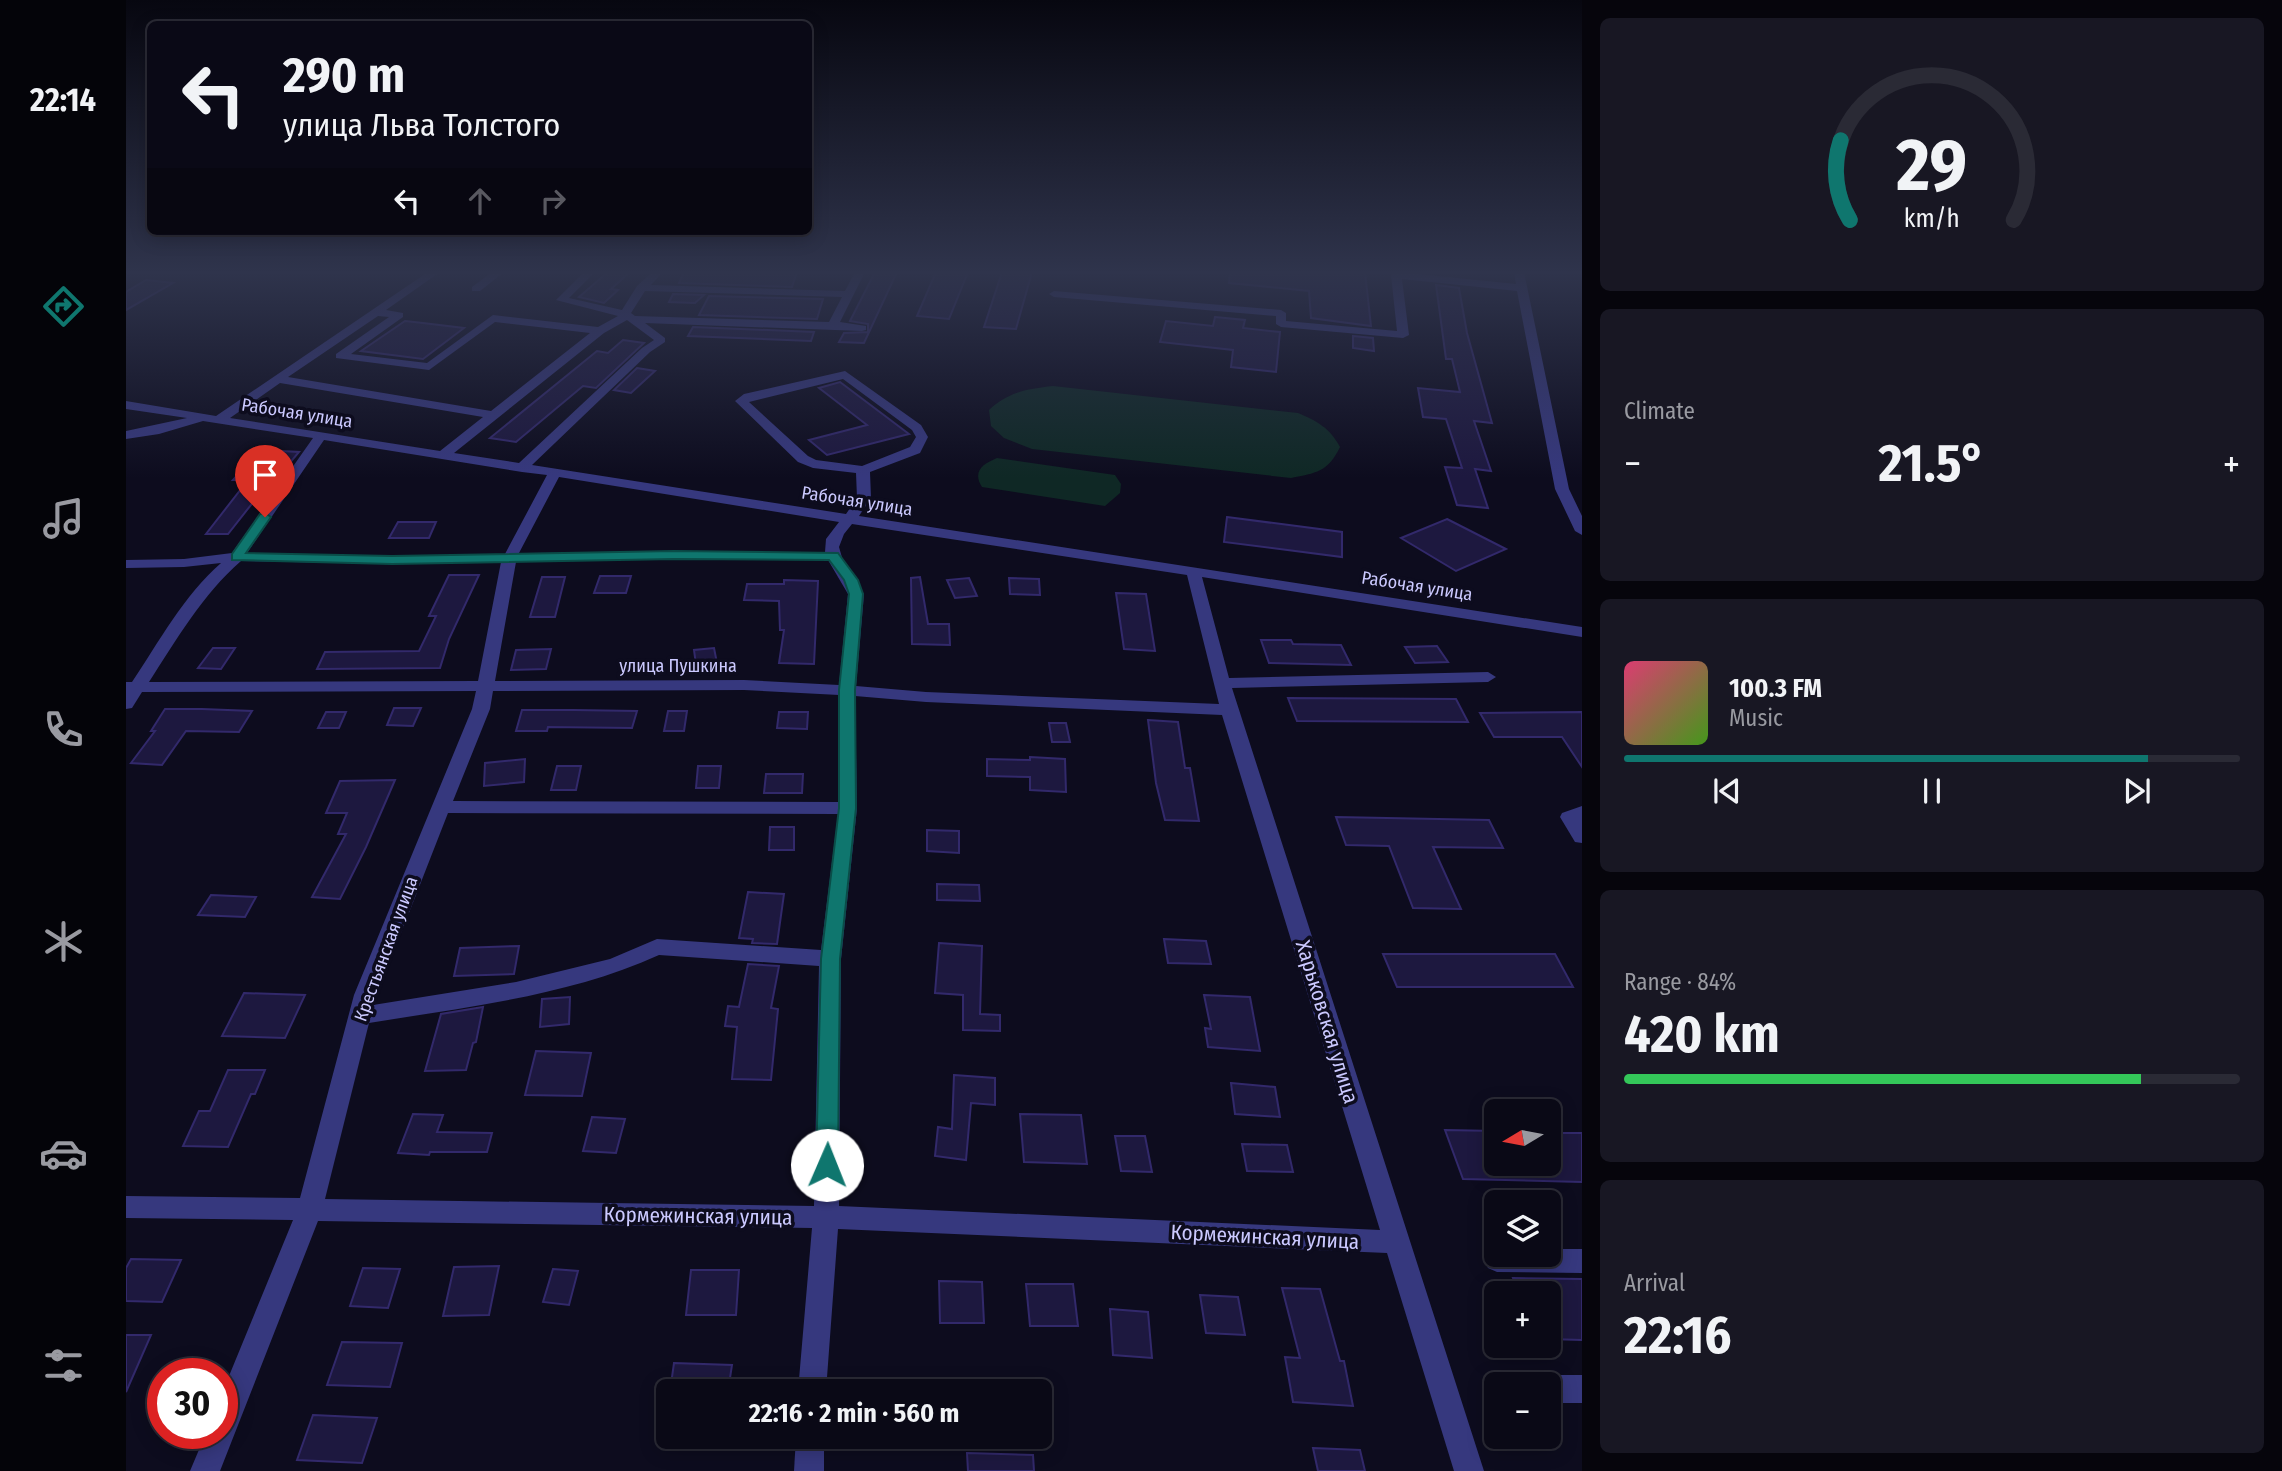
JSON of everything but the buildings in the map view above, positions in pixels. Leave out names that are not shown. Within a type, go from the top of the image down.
[{"type":"street","points":[[126,435],[211,419],[333,341]]},
{"type":"street","points":[[362,341],[340,356],[429,367],[464,341]]},
{"type":"street","points":[[443,455],[588,341]]},
{"type":"street","points":[[522,468],[646,350],[660,341]]},
{"type":"street","points":[[1532,341],[1562,489],[1582,531]]},
{"type":"street","points":[[839,375],[852,378],[917,428],[922,437],[915,450],[863,470],[813,464],[803,459],[741,401],[839,375]]},
{"type":"street","points":[[276,379],[492,415]]},
{"type":"street","name":"Рабочая улица","points":[[126,405],[1582,632]]},
{"type":"street","points":[[126,704],[133,687],[191,606],[213,578],[237,557],[321,436]]},
{"type":"street","points":[[813,1379],[826,1217],[830,959],[848,808],[847,690],[856,594],[851,580],[833,556],[834,538],[864,499],[863,470]]},
{"type":"street","name":"Крестьянская улица","points":[[238,1388],[309,1212],[365,995],[481,709],[509,559],[555,473]]},
{"type":"street","points":[[126,564],[184,563],[237,557],[509,559],[674,555],[833,556]]},
{"type":"street","name":"Харьковская улица","points":[[1193,571],[1229,710],[1469,1471]]},
{"type":"street","points":[[1222,683],[1488,677]]},
{"type":"street","name":"улица Пушкина","points":[[133,687],[744,685],[847,690],[926,698],[1229,710]]},
{"type":"street","points":[[439,807],[848,808]]},
{"type":"street","points":[[1582,812],[1569,817],[1582,836]]},
{"type":"street","points":[[359,1016],[516,990],[615,966],[657,947],[830,959]]},
{"type":"street","name":"Кормежинская улица","points":[[126,1207],[309,1212],[826,1217],[1396,1242]]},
{"type":"street","points":[[1561,1261],[1582,1261]]},
{"type":"street","points":[[205,1471],[214,1449]]},
{"type":"street","points":[[809,1471],[810,1449]]},
{"type":"green space","points":[[1053,386],[1298,413],[1322,426],[1340,447],[1331,462],[1320,470],[1291,478],[1032,449],[1004,438],[991,426],[989,410],[1003,399],[1026,390]]},
{"type":"green space","points":[[997,458],[1115,475],[1121,484],[1120,493],[1105,506],[982,487],[978,477],[980,469]]},
{"type":"route","points":[[265,517],[237,557],[300,556],[392,560],[674,555],[833,556],[851,580],[856,594],[847,690],[848,808],[830,959],[827,1165]]}]
